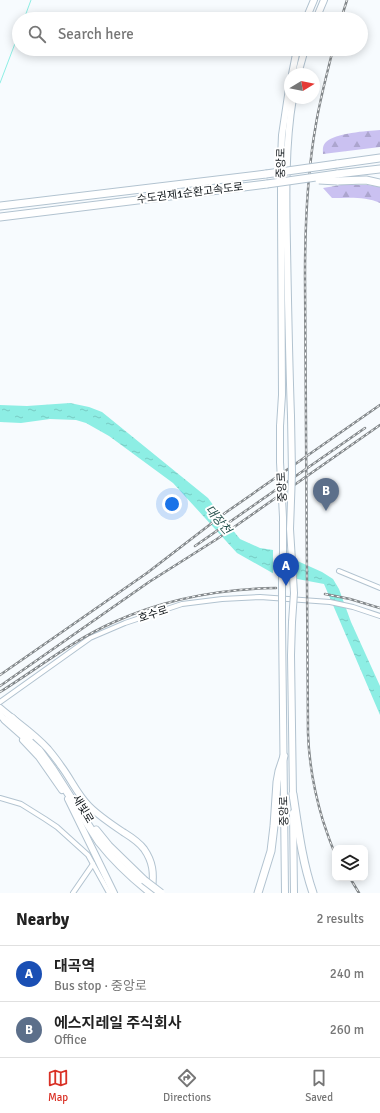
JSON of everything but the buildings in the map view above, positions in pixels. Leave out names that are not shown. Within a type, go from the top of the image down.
[{"type":"highway","name":"수도권제1순환고속도로","points":[[0,206],[266,174],[379,158]]},
{"type":"highway","name":"수도권제1순환고속도로","points":[[0,217],[303,179],[337,178],[380,169]]},
{"type":"highway","points":[[337,178],[366,180],[380,183]]},
{"type":"highway","name":"새빛로","points":[[4,717],[44,750],[57,767],[99,834],[151,893]]},
{"type":"highway","points":[[258,893],[271,850],[277,782],[284,756]]},
{"type":"highway","points":[[293,794],[308,877],[313,893]]},
{"type":"highway","name":"새빛로","points":[[143,883],[161,893]]},
{"type":"main road","points":[[309,12],[314,0]]},
{"type":"main road","points":[[319,12],[324,0]]},
{"type":"main road","points":[[293,68],[296,56]]},
{"type":"main road","points":[[300,68],[303,56]]},
{"type":"main road","name":"중앙로","points":[[285,893],[282,621],[283,517],[280,462],[282,396],[280,209],[281,153],[287,104]]},
{"type":"main road","name":"중앙로","points":[[292,104],[287,157],[286,217],[292,473],[290,528],[294,593],[291,655],[294,893]]},
{"type":"main road","points":[[0,706],[4,717],[39,757],[70,802],[114,893]]},
{"type":"main road","points":[[4,717],[27,728],[62,766],[76,790],[88,805],[101,817],[138,842],[144,849],[150,858],[154,876],[151,893]]},
{"type":"street","points":[[339,570],[380,588]]},
{"type":"street","name":"호수로","points":[[0,702],[90,638],[125,623],[182,604],[222,599],[260,597],[330,602],[353,607],[380,616]]},
{"type":"street","points":[[0,798],[21,804],[57,827],[88,855],[108,893]]},
{"type":"street","points":[[72,893],[93,864]]},
{"type":"green space","points":[[380,130],[380,147],[323,154],[323,148],[326,142],[336,136]]},
{"type":"green space","points":[[341,185],[368,185],[380,187],[380,203],[362,198],[332,198],[323,188]]},
{"type":"water","name":"대장천","points":[[70,403],[89,407],[102,412],[208,498],[240,539],[260,548],[273,550],[322,572],[333,579],[339,589],[351,622],[380,686],[380,715],[324,584],[276,575],[237,553],[173,483],[109,436],[86,423],[76,420],[50,419],[21,423],[0,422],[0,405],[27,406]]},
{"type":"pier","points":[[273,548],[297,558],[297,581],[273,576]]},
{"type":"waterway","points":[[27,12],[31,0]]},
{"type":"waterway","points":[[0,83],[12,51]]},
{"type":"railway","points":[[343,12],[347,0]]},
{"type":"railway","points":[[331,56],[320,105],[310,162],[306,219],[305,276],[308,733],[312,777],[323,821],[332,846]]},
{"type":"railway","points":[[0,675],[147,573],[225,513],[380,405]]},
{"type":"railway","points":[[0,686],[149,582],[217,539],[380,425]]},
{"type":"railway","points":[[195,546],[365,428]]},
{"type":"railway","points":[[0,692],[84,637],[133,614],[173,601],[214,593],[234,590],[276,588]]},
{"type":"railway","points":[[325,594],[350,599],[380,608]]},
{"type":"railway","points":[[352,881],[359,893]]},
{"type":"place","name":"에스지레일 주식회사","points":[[326,511]]},
{"type":"place","name":"대곡역","points":[[286,586]]}]
